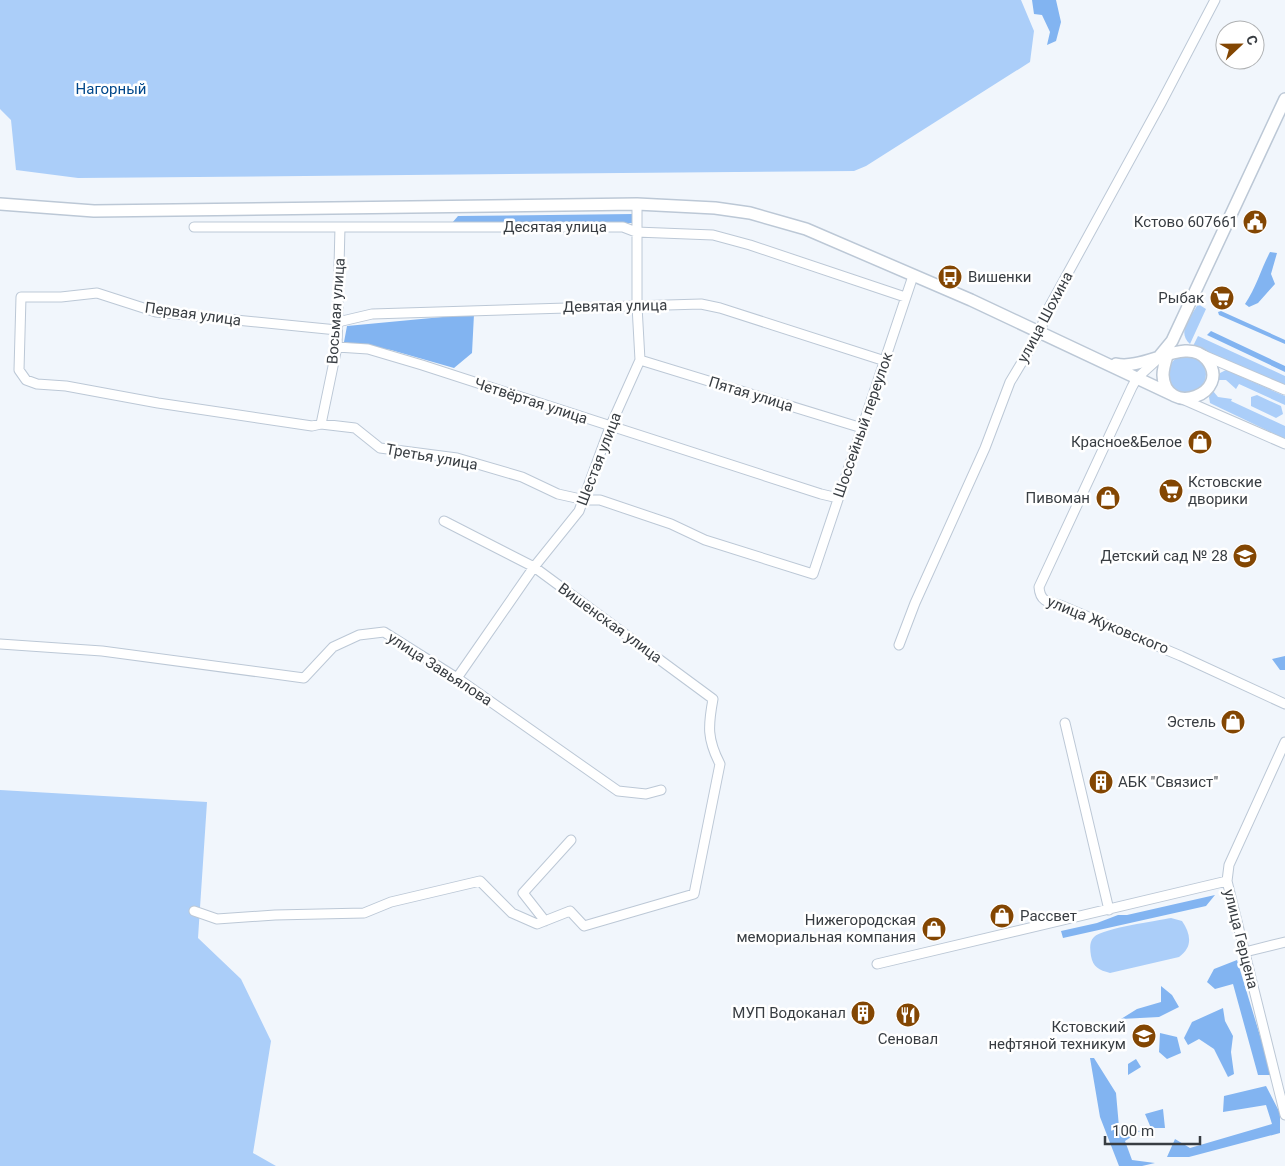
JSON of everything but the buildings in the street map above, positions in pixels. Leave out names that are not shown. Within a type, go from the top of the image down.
[{"type":"main road","points":[[1178,396],[1166,385],[1163,376],[1163,360],[1285,99]]},
{"type":"main road","points":[[0,204],[94,211],[637,204],[715,208],[778,220],[806,229],[1040,332],[1178,396],[1194,398],[1202,394],[1208,386],[1211,368],[1207,360],[1186,346],[1180,334],[1184,314]]},
{"type":"main road","points":[[1105,362],[1131,365],[1163,360],[1181,351],[1197,352]]},
{"type":"street","name":"улица Шохина","points":[[899,645],[915,603],[985,448],[1010,382],[1040,332],[1046,313],[1215,0]]},
{"type":"street","name":"Шестая улица","points":[[456,678],[534,567],[579,511],[585,500],[610,427],[640,360],[637,306],[637,204]]},
{"type":"street","name":"Десятая улица","points":[[194,227],[624,227],[636,232],[714,235],[750,245],[905,297]]},
{"type":"street","name":"Восьмая улица","points":[[322,424],[337,347],[340,227]]},
{"type":"street","name":"Шоссейный переулок","points":[[813,574],[913,276]]},
{"type":"street","name":"Первая улица","points":[[19,370],[21,296],[61,297],[96,293],[156,312],[338,326]]},
{"type":"street","name":"Девятая улица","points":[[338,326],[372,314],[700,304],[720,308],[885,361]]},
{"type":"street","name":"Четвёртая улица","points":[[337,347],[368,349],[404,359],[610,427],[838,498]]},
{"type":"street","points":[[1197,352],[1285,390]]},
{"type":"street","name":"Пятая улица","points":[[640,360],[862,428]]},
{"type":"street","name":"улица Жуковского","points":[[1163,360],[1137,378],[1039,587],[1039,595],[1043,600],[1060,605],[1182,656],[1285,704]]},
{"type":"street","name":"Третья улица","points":[[19,370],[26,380],[37,384],[66,386],[158,403],[312,426],[322,424],[355,428],[380,448],[458,458],[522,477],[558,494],[585,500],[600,500],[671,524],[705,540],[813,574]]},
{"type":"street","points":[[1178,396],[1285,444]]},
{"type":"street","name":"Вишенская улица","points":[[444,520],[534,567],[713,699],[708,725],[712,749],[720,764],[694,894],[584,926],[570,912],[545,921]]},
{"type":"street","name":"улица Завьялова","points":[[0,644],[102,651],[304,678],[333,647],[359,635],[384,632],[456,678],[618,791],[646,794],[661,790]]},
{"type":"street","points":[[1065,723],[1109,910]]},
{"type":"street","name":"улица Герцена","points":[[1285,742],[1230,865],[1226,881],[1285,1115]]},
{"type":"street","points":[[194,911],[217,919],[275,915],[364,913],[391,902],[480,881],[512,912],[538,924],[545,921],[523,893],[571,840]]},
{"type":"street","points":[[877,964],[1226,881]]},
{"type":"street","points":[[1245,952],[1285,942]]},
{"type":"green space","name":"Нагорный","points":[[0,0],[1021,0],[1034,31],[1030,62],[866,166],[854,171],[78,178],[16,170],[11,120],[0,109]]},
{"type":"green space","points":[[1198,304],[1206,309],[1190,344],[1184,334],[1186,324]]},
{"type":"green space","points":[[1198,336],[1285,376],[1285,385],[1193,346]]},
{"type":"green space","points":[[1187,355],[1201,360],[1206,374],[1201,388],[1187,393],[1173,388],[1168,374],[1173,360]]},
{"type":"green space","points":[[1226,370],[1285,396],[1285,405],[1239,384],[1236,389],[1226,380],[1217,380],[1220,373]]},
{"type":"green space","points":[[1213,391],[1218,397],[1232,399],[1231,401],[1285,426],[1285,439],[1210,403],[1209,397]]},
{"type":"green space","points":[[1257,395],[1281,406],[1283,414],[1276,418],[1251,406],[1251,397]]},
{"type":"green space","points":[[0,790],[207,802],[198,938],[241,979],[271,1041],[253,1153],[276,1166],[0,1166]]},
{"type":"green space","points":[[1171,918],[1182,921],[1189,935],[1187,949],[1179,957],[1110,973],[1100,969],[1093,963],[1091,943],[1092,939],[1099,934],[1119,928]]},
{"type":"shaded area","points":[[1032,0],[1056,0],[1061,22],[1056,41],[1047,45],[1050,32],[1042,15],[1034,14]]},
{"type":"shaded area","points":[[633,214],[633,223],[452,223],[458,216]]},
{"type":"shaded area","points":[[1270,252],[1277,253],[1271,274],[1275,284],[1258,303],[1249,307],[1245,304]]},
{"type":"shaded area","points":[[1221,311],[1285,340],[1285,344],[1219,315],[1218,312]]},
{"type":"shaded area","points":[[474,314],[472,353],[454,368],[391,350],[344,342],[347,326]]},
{"type":"shaded area","points":[[1211,331],[1285,366],[1285,372],[1207,335]]},
{"type":"shaded area","points":[[1285,656],[1285,670],[1280,670],[1272,659]]},
{"type":"shaded area","points":[[1215,895],[1206,906],[1063,938],[1061,931],[1097,923],[1118,915],[1127,915]]},
{"type":"shaded area","points":[[1237,960],[1272,1075],[1258,1075],[1233,984],[1215,989],[1207,982],[1214,969]]},
{"type":"shaded area","points":[[1161,986],[1172,995],[1179,1007],[1159,1017],[1121,1019],[1137,1009],[1161,1002]]},
{"type":"shaded area","points":[[1223,1008],[1225,1021],[1233,1036],[1231,1052],[1234,1074],[1228,1077],[1214,1049],[1199,1039],[1188,1045],[1184,1038],[1192,1022]]},
{"type":"shaded area","points":[[1160,1033],[1177,1037],[1181,1053],[1167,1059],[1159,1052]]},
{"type":"shaded area","points":[[1090,1058],[1094,1058],[1116,1093],[1119,1127],[1140,1131],[1125,1141],[1132,1160],[1155,1163],[1142,1166],[1119,1166],[1100,1117]]},
{"type":"shaded area","points":[[1136,1059],[1141,1067],[1128,1075],[1128,1064]]},
{"type":"shaded area","points":[[1266,1086],[1280,1113],[1280,1133],[1189,1157],[1167,1157],[1175,1139],[1190,1148],[1272,1124],[1266,1105],[1223,1112],[1224,1096]]},
{"type":"shaded area","points":[[1163,1109],[1165,1128],[1151,1128],[1145,1114]]},
{"type":"place","name":"Кстово 607661","points":[[1255,222]]},
{"type":"place","name":"Вишенки","points":[[950,277]]},
{"type":"place","name":"Рыбак","points":[[1222,298]]},
{"type":"place","name":"Красное&Белое","points":[[1200,442]]},
{"type":"place","name":"Кстовские дворики","points":[[1171,491]]},
{"type":"place","name":"Пивоман","points":[[1108,498]]},
{"type":"place","name":"Детский сад № 28","points":[[1245,556]]},
{"type":"place","name":"Эстель","points":[[1233,722]]},
{"type":"place","name":"АБК \"Связист\"","points":[[1101,782]]},
{"type":"place","name":"Рассвет","points":[[1002,916]]},
{"type":"place","name":"Нижегородская мемориальная компания","points":[[934,929]]},
{"type":"place","name":"МУП Водоканал","points":[[863,1013]]},
{"type":"place","name":"Сеновал","points":[[908,1015]]},
{"type":"place","name":"Кстовский нефтяной техникум","points":[[1144,1036]]}]
